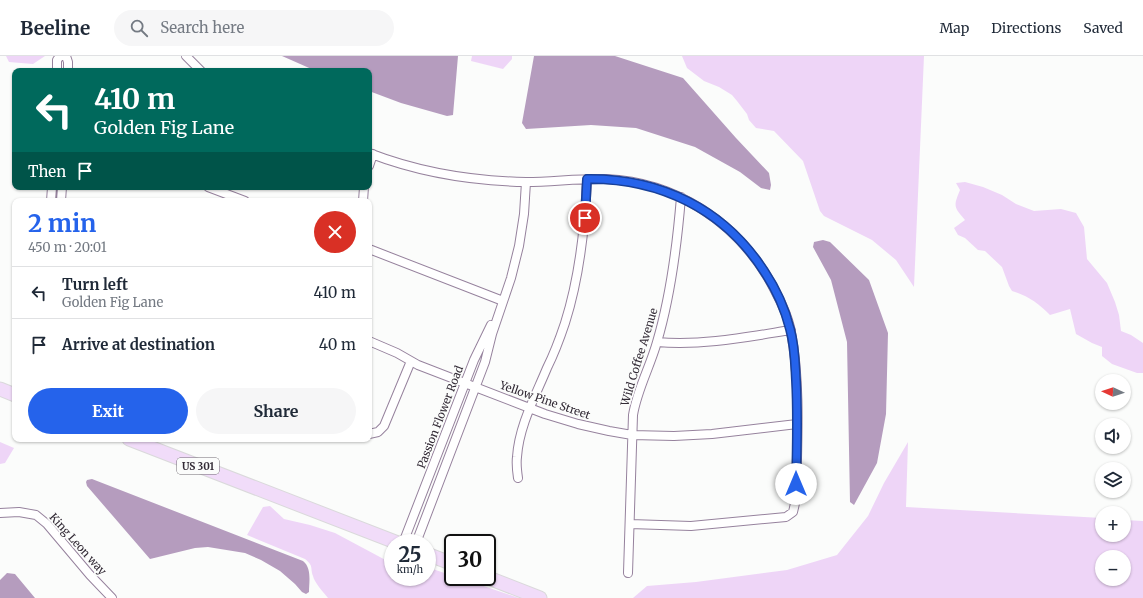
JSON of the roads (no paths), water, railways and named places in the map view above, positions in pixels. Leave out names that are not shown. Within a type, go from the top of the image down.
[{"type":"main road","points":[[0,389],[12,394]]},
{"type":"main road","name":"US 301","points":[[137,442],[384,538]]},
{"type":"main road","points":[[496,581],[540,598]]},
{"type":"street","points":[[57,68],[57,60],[60,56]]},
{"type":"street","points":[[66,56],[68,68]]},
{"type":"street","points":[[186,56],[195,68]]},
{"type":"street","points":[[372,154],[407,165],[481,179],[526,182],[606,179],[627,181],[656,188],[681,197],[724,224],[746,246],[760,265],[776,292],[786,315],[791,330],[795,358],[797,424],[796,498],[793,512],[786,517],[691,526],[630,524]]},
{"type":"street","points":[[518,478],[518,452],[524,424],[560,336],[574,289],[582,244],[587,179]]},
{"type":"street","name":"Passion Flower Road","points":[[419,534],[485,362],[511,278],[519,246],[524,214],[526,182]]},
{"type":"street","points":[[216,190],[237,198]]},
{"type":"street","name":"Wild Coffee Avenue","points":[[628,573],[633,415],[636,400],[657,342],[666,307],[673,271],[681,197]]},
{"type":"street","points":[[372,250],[503,301]]},
{"type":"street","name":"Passion Flower Road","points":[[406,534],[477,354],[503,301]]},
{"type":"street","points":[[657,342],[703,342],[791,330]]},
{"type":"street","name":"Yellow Pine Street","points":[[372,342],[397,353],[418,365],[530,408],[578,424],[609,431],[632,435],[674,436],[712,434],[797,424]]},
{"type":"street","points":[[372,433],[378,432],[384,426],[411,361]]},
{"type":"street","name":"King Leon way","points":[[0,513],[19,512],[36,515],[47,524],[90,575],[112,598]]}]
